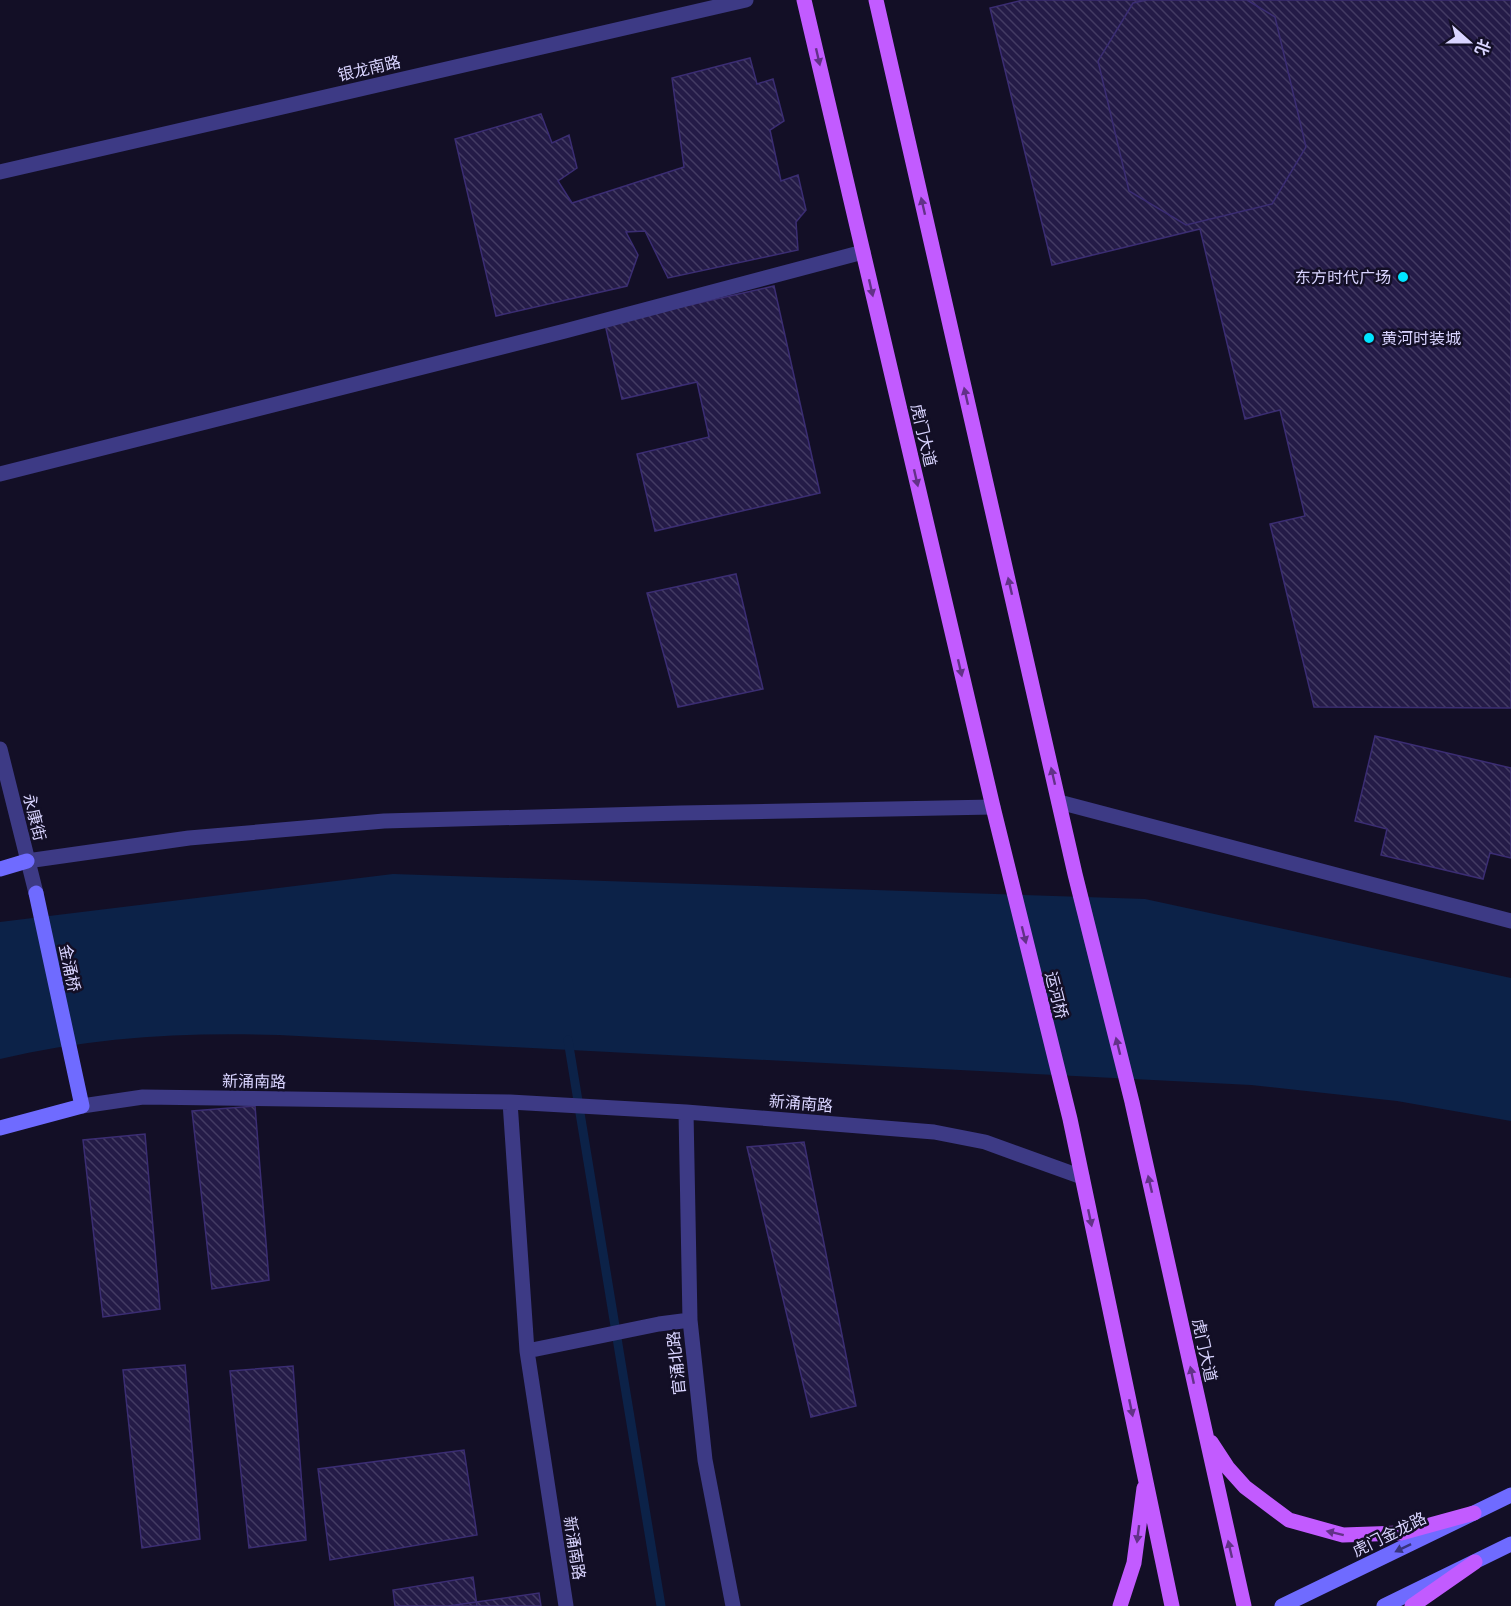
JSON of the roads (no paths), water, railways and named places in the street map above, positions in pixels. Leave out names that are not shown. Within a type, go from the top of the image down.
[{"type":"main road","name":"虎门大道","points":[[804,0],[1010,879]]},
{"type":"main road","points":[[876,0],[1059,802]]},
{"type":"main road","name":"虎门大道","points":[[1059,802],[1132,1102],[1244,1606]]},
{"type":"main road","points":[[0,868],[27,861]]},
{"type":"main road","name":"运河桥","points":[[1010,879],[1070,1119],[1082,1177]]},
{"type":"main road","name":"金涌桥","points":[[36,893],[82,1106]]},
{"type":"main road","name":"新涌南路","points":[[0,1128],[82,1106]]},
{"type":"main road","points":[[1082,1177],[1172,1606]]},
{"type":"main road","points":[[1205,1432],[1228,1468],[1245,1487],[1288,1520],[1343,1535],[1401,1533],[1474,1513]]},
{"type":"main road","points":[[1120,1606],[1134,1563],[1145,1476]]},
{"type":"main road","name":"虎门金龙路","points":[[1282,1606],[1511,1495]]},
{"type":"main road","points":[[1384,1606],[1511,1544]]},
{"type":"main road","points":[[1412,1606],[1475,1562]]},
{"type":"street","name":"银龙南路","points":[[0,172],[746,0]]},
{"type":"street","points":[[0,474],[565,331],[863,252]]},
{"type":"street","name":"永康街","points":[[0,749],[36,893]]},
{"type":"street","points":[[1059,802],[1511,921]]},
{"type":"street","points":[[27,861],[189,838],[384,821],[993,807]]},
{"type":"street","name":"新涌南路","points":[[82,1106],[143,1097],[510,1102],[686,1112],[934,1132],[985,1142],[1082,1177]]},
{"type":"street","name":"新涌南路","points":[[510,1102],[527,1351],[566,1606]]},
{"type":"street","name":"官涌北路","points":[[686,1112],[690,1320],[705,1460],[733,1606]]},
{"type":"street","points":[[527,1351],[659,1324],[690,1320]]},
{"type":"water","points":[[393,874],[1145,899],[1511,978],[1511,1121],[1397,1101],[1251,1085],[279,1035],[174,1035],[104,1041],[0,1059],[0,922]]},
{"type":"waterway","points":[[568,1040],[661,1606]]},
{"type":"place","name":"东方时代广场","points":[[1403,277]]},
{"type":"place","name":"黄河时装城","points":[[1369,338]]}]
